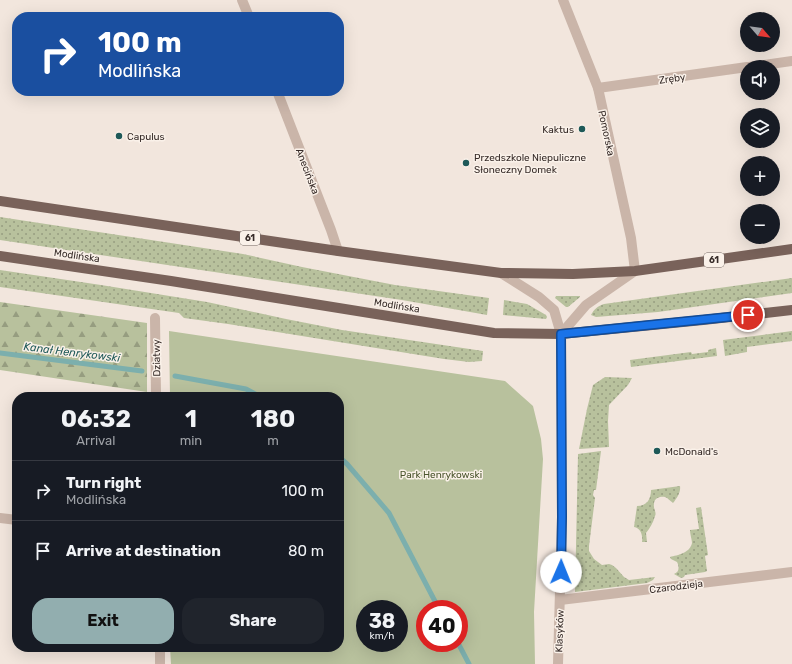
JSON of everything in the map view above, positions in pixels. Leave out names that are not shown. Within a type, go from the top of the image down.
[{"type":"main road","name":"61","points":[[0,201],[338,251],[501,273],[573,274],[635,271],[792,249]]},
{"type":"main road","name":"Modlińska","points":[[0,256],[171,281],[494,333],[561,334],[792,310]]},
{"type":"street","points":[[242,0],[247,12]]},
{"type":"street","name":"Pomorska","points":[[563,0],[598,88],[630,238],[635,271]]},
{"type":"street","name":"Zręby","points":[[780,63],[792,61]]},
{"type":"street","name":"Zręby","points":[[598,88],[740,68]]},
{"type":"street","name":"Anecińska","points":[[279,96],[338,251]]},
{"type":"street","points":[[561,334],[586,305],[635,271]]},
{"type":"street","name":"Klasyków","points":[[501,273],[539,297],[554,310],[561,334],[562,517],[558,664]]},
{"type":"street","name":"Dziatwy","points":[[155,318],[156,392]]},
{"type":"street","points":[[0,518],[12,519]]},
{"type":"street","name":"Czarodzieja","points":[[560,600],[792,572]]},
{"type":"street","points":[[160,652],[160,664]]},
{"type":"green space","points":[[0,217],[243,254],[395,285],[489,298],[487,315],[402,300],[0,240]]},
{"type":"green space","points":[[0,270],[207,302],[342,330],[483,351],[482,361],[469,362],[444,359],[184,318],[179,313],[0,287]]},
{"type":"green space","points":[[792,278],[792,293],[658,312],[596,317],[591,315],[596,308],[604,304]]},
{"type":"green space","points":[[556,296],[580,297],[566,307],[555,298]]},
{"type":"green space","points":[[504,300],[527,304],[547,317],[546,319],[503,315]]},
{"type":"green space","points":[[0,302],[147,323],[147,392],[0,370]]},
{"type":"green space","name":"Park Henrykowski","points":[[169,331],[505,381],[533,406],[541,439],[543,459],[534,612],[535,664],[171,664],[170,652],[344,652],[344,392],[170,392]]},
{"type":"green space","points":[[792,331],[792,341],[747,347],[747,352],[725,356],[723,340]]},
{"type":"green space","points":[[716,348],[717,356],[631,367],[630,360],[691,352],[692,354],[708,352],[708,350]]},
{"type":"green space","points":[[605,377],[632,378],[628,385],[609,405],[609,447],[579,449],[593,385]]},
{"type":"green space","points":[[601,451],[596,490],[594,490],[593,495],[595,498],[589,551],[594,559],[602,565],[612,565],[629,580],[655,577],[647,583],[575,592],[578,454]]},
{"type":"green space","points":[[680,486],[679,493],[673,503],[665,497],[659,497],[655,500],[655,515],[646,533],[647,542],[642,542],[641,533],[634,527],[637,506],[643,505],[648,501],[651,490]]},
{"type":"green space","points":[[701,507],[708,555],[705,556],[707,571],[685,575],[681,578],[674,574],[678,570],[678,565],[677,562],[670,557],[683,553],[691,546],[690,530],[699,529],[696,508]]},
{"type":"waterway","name":"Kanał Henrykowski","points":[[0,353],[142,371]]},
{"type":"waterway","name":"Kanał Henrykowski","points":[[175,376],[246,389],[252,392]]},
{"type":"waterway","name":"Kanał Henrykowski","points":[[344,461],[389,513],[434,600]]},
{"type":"waterway","name":"Kanał Henrykowski","points":[[463,652],[469,664]]},
{"type":"place","name":"Kaktus","points":[[582,129]]},
{"type":"place","name":"Capulus","points":[[119,136]]},
{"type":"place","name":"Przedszkole Niepuliczne Słoneczny Domek","points":[[466,163]]},
{"type":"place","name":"McDonald's","points":[[657,451]]},
{"type":"route","points":[[561,572],[561,334],[748,315]]}]
